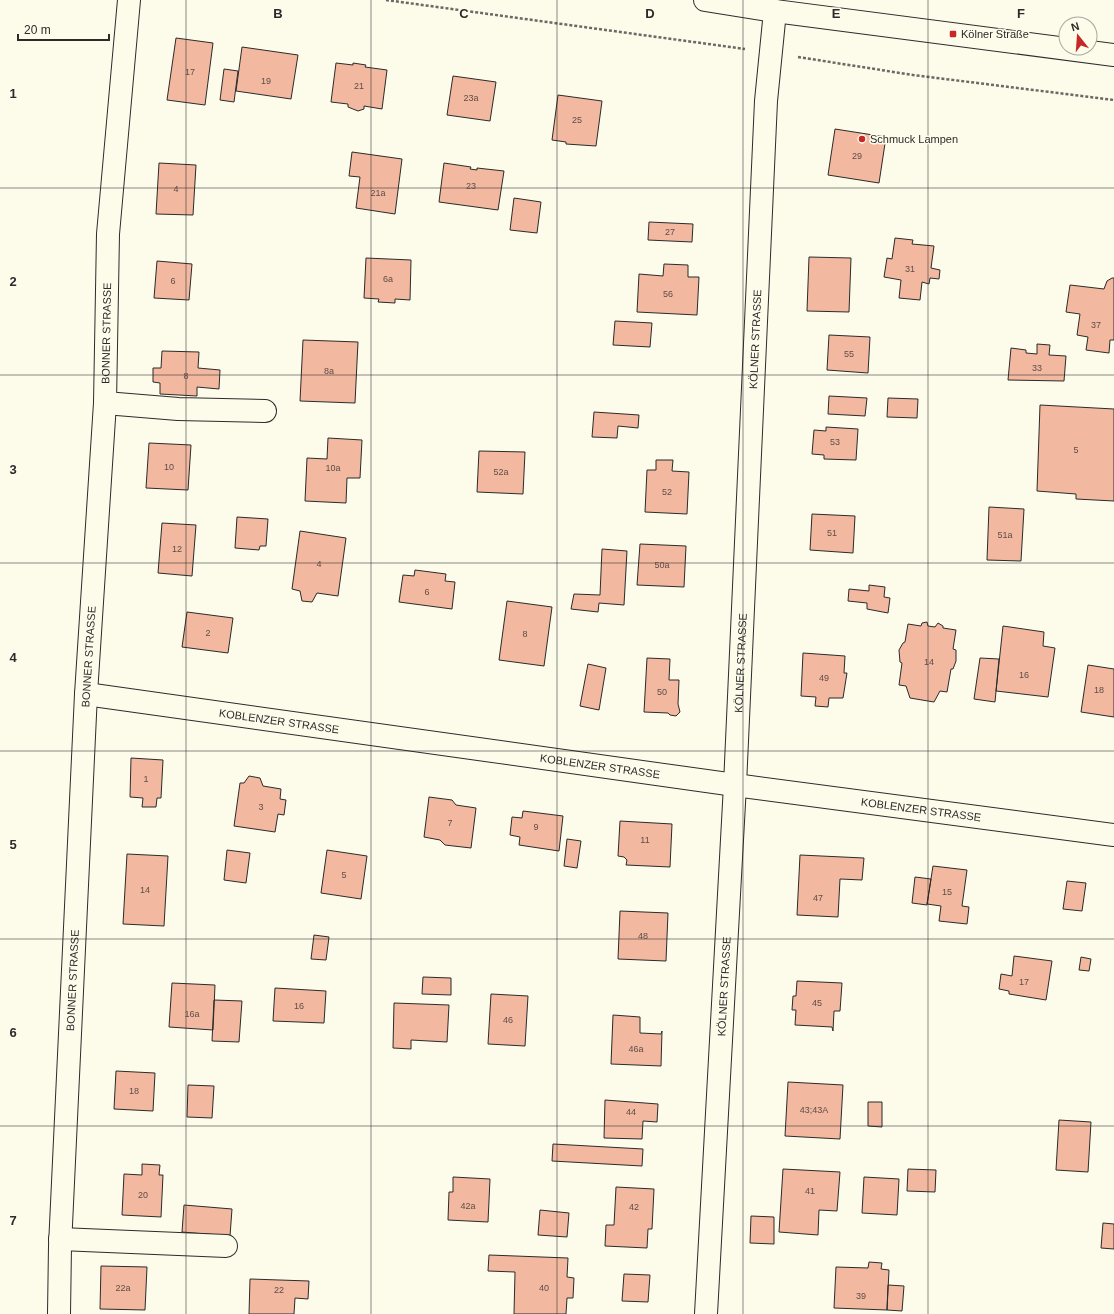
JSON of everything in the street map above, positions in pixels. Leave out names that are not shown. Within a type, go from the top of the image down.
[{"type":"street","name":"BONNER STRASSE","points":[[59,1314],[60,1239],[86,694],[105,404],[108,234],[129,0]]},
{"type":"street","points":[[705,0],[754,4],[776,11],[1114,55]]},
{"type":"street","name":"KÖLNER STRASSE","points":[[706,1314],[735,785],[766,101],[776,11]]},
{"type":"street","points":[[105,404],[178,409],[265,410]]},
{"type":"street","name":"KOBLENZER STRASSE","points":[[86,694],[735,785],[1114,835]]},
{"type":"street","points":[[60,1239],[226,1246]]},
{"type":"path","points":[[386,0],[771,53],[913,75],[1114,100]]},
{"type":"building","points":[[176,38],[213,43],[205,105],[167,100]]},
{"type":"building","points":[[242,47],[298,55],[291,99],[236,91]]},
{"type":"building","points":[[336,63],[353,65],[353,63],[366,65],[365,67],[387,70],[382,109],[364,106],[364,109],[358,111],[348,107],[348,104],[331,102]]},
{"type":"building","points":[[224,69],[238,71],[234,102],[220,100]]},
{"type":"building","points":[[453,76],[496,82],[490,121],[447,115]]},
{"type":"building","points":[[558,95],[602,101],[596,146],[566,144],[566,142],[552,140]]},
{"type":"building","points":[[835,129],[886,137],[879,183],[828,175]]},
{"type":"building","points":[[352,152],[402,159],[395,214],[356,208],[360,177],[349,176]]},
{"type":"building","points":[[159,163],[196,165],[193,215],[156,214]]},
{"type":"building","points":[[444,163],[471,167],[470,169],[477,170],[477,168],[504,171],[498,210],[439,202]]},
{"type":"building","points":[[514,198],[541,202],[537,233],[510,230]]},
{"type":"building","points":[[649,222],[693,224],[692,242],[648,240]]},
{"type":"building","points":[[895,238],[913,240],[912,244],[934,246],[931,268],[940,270],[939,279],[930,278],[929,284],[922,282],[920,300],[899,298],[901,280],[884,277],[887,258],[892,259]]},
{"type":"building","points":[[809,257],[851,258],[849,312],[807,311]]},
{"type":"building","points":[[366,258],[411,260],[410,300],[395,299],[395,303],[378,302],[379,299],[364,298]]},
{"type":"building","points":[[157,261],[192,264],[189,300],[154,298]]},
{"type":"building","points":[[664,264],[688,265],[688,277],[699,277],[697,315],[637,312],[639,274],[663,276]]},
{"type":"building","points":[[1114,278],[1114,340],[1110,340],[1109,353],[1086,350],[1088,337],[1077,335],[1080,314],[1066,312],[1070,285],[1104,289],[1107,281]]},
{"type":"building","points":[[615,321],[652,323],[650,347],[613,345]]},
{"type":"building","points":[[829,335],[870,337],[868,373],[827,370]]},
{"type":"building","points":[[303,340],[358,342],[355,403],[300,401]]},
{"type":"building","points":[[1037,344],[1050,345],[1049,355],[1066,356],[1064,381],[1008,380],[1011,348],[1026,350],[1026,353],[1037,354]]},
{"type":"building","points":[[162,351],[199,352],[198,368],[220,370],[219,389],[197,387],[197,396],[160,394],[160,383],[153,382],[153,368],[161,368]]},
{"type":"building","points":[[829,396],[867,398],[865,416],[828,414]]},
{"type":"building","points":[[888,398],[918,399],[917,418],[887,417]]},
{"type":"building","points":[[1040,405],[1114,409],[1114,501],[1076,499],[1076,494],[1037,491]]},
{"type":"building","points":[[594,412],[639,415],[638,428],[618,426],[617,438],[592,437]]},
{"type":"building","points":[[826,427],[858,429],[856,460],[824,459],[824,455],[812,454],[814,430],[826,431]]},
{"type":"building","points":[[328,438],[362,440],[360,478],[347,478],[346,503],[305,501],[307,458],[327,459]]},
{"type":"building","points":[[149,443],[191,445],[188,490],[146,488]]},
{"type":"building","points":[[479,451],[525,452],[523,494],[477,492]]},
{"type":"building","points":[[656,460],[673,460],[672,471],[689,472],[687,514],[645,512],[647,470],[656,470]]},
{"type":"building","points":[[989,507],[1024,509],[1021,561],[987,560]]},
{"type":"building","points":[[812,514],[855,516],[853,553],[810,550]]},
{"type":"building","points":[[237,517],[268,519],[266,546],[260,546],[259,550],[235,548]]},
{"type":"building","points":[[162,523],[196,525],[192,576],[158,573]]},
{"type":"building","points":[[300,531],[346,538],[338,596],[317,593],[312,602],[302,601],[300,591],[292,589]]},
{"type":"building","points":[[640,544],[686,546],[684,587],[637,585]]},
{"type":"building","points":[[602,549],[627,551],[624,605],[599,603],[598,612],[571,609],[574,594],[600,595]]},
{"type":"building","points":[[415,570],[446,574],[445,581],[455,582],[452,609],[399,602],[403,575],[414,576]]},
{"type":"building","points":[[869,585],[885,587],[884,597],[890,598],[888,613],[867,609],[867,603],[848,601],[849,589],[869,591]]},
{"type":"building","points":[[507,601],[552,607],[544,666],[499,660]]},
{"type":"building","points":[[187,612],[233,618],[228,653],[182,647]]},
{"type":"building","points":[[927,622],[928,626],[935,627],[938,623],[943,626],[943,628],[956,630],[953,649],[956,650],[956,661],[953,669],[951,669],[947,692],[940,691],[934,702],[910,698],[906,686],[899,685],[902,663],[900,662],[899,650],[905,642],[908,624],[921,626],[922,623]]},
{"type":"building","points":[[1003,626],[1044,632],[1043,646],[1055,648],[1048,697],[996,691]]},
{"type":"building","points":[[803,653],[845,656],[844,673],[847,673],[843,698],[829,698],[828,707],[815,706],[816,697],[801,696]]},
{"type":"building","points":[[647,658],[670,659],[669,680],[679,680],[678,704],[680,712],[676,716],[668,713],[644,712]]},
{"type":"building","points":[[980,658],[999,659],[995,702],[974,699]]},
{"type":"building","points":[[588,664],[606,668],[599,710],[580,706]]},
{"type":"building","points":[[1088,665],[1114,669],[1114,717],[1081,712]]},
{"type":"building","points":[[131,758],[163,760],[161,798],[157,798],[156,807],[142,807],[143,798],[130,797]]},
{"type":"building","points":[[249,776],[260,778],[263,786],[281,789],[280,799],[286,800],[284,815],[278,814],[275,832],[234,826],[240,783],[244,783]]},
{"type":"building","points":[[429,797],[452,800],[456,805],[476,808],[471,848],[445,845],[440,840],[424,837]]},
{"type":"building","points":[[523,811],[563,816],[559,851],[519,845],[520,837],[510,835],[512,817],[522,818]]},
{"type":"building","points":[[620,821],[672,824],[670,867],[626,865],[627,860],[624,857],[618,856]]},
{"type":"building","points":[[567,839],[581,841],[577,868],[564,866]]},
{"type":"building","points":[[227,850],[250,853],[246,883],[224,880]]},
{"type":"building","points":[[327,850],[367,856],[361,899],[321,893]]},
{"type":"building","points":[[127,854],[168,856],[164,926],[123,924]]},
{"type":"building","points":[[800,855],[864,858],[862,880],[840,879],[838,917],[797,915]]},
{"type":"building","points":[[933,866],[967,870],[962,906],[969,907],[967,924],[939,921],[941,906],[927,904]]},
{"type":"building","points":[[915,877],[931,879],[927,905],[912,903]]},
{"type":"building","points":[[1067,881],[1086,883],[1082,911],[1063,909]]},
{"type":"building","points":[[620,911],[668,913],[666,961],[618,959]]},
{"type":"building","points":[[314,935],[329,937],[326,960],[311,959]]},
{"type":"building","points":[[1014,956],[1052,961],[1046,1000],[1009,994],[1009,991],[999,989],[1001,974],[1012,976]]},
{"type":"building","points":[[1081,957],[1091,959],[1089,971],[1079,970]]},
{"type":"building","points":[[423,977],[451,978],[451,995],[422,994]]},
{"type":"building","points":[[797,981],[842,983],[840,1011],[834,1011],[833,1031],[832,1027],[795,1025],[796,1010],[792,1010],[793,996],[796,996]]},
{"type":"building","points":[[172,983],[215,985],[213,1030],[169,1027]]},
{"type":"building","points":[[275,988],[326,991],[324,1023],[273,1021]]},
{"type":"building","points":[[491,994],[528,996],[525,1046],[488,1044]]},
{"type":"building","points":[[214,1000],[242,1001],[239,1042],[212,1041]]},
{"type":"building","points":[[394,1003],[449,1005],[447,1042],[411,1040],[411,1049],[393,1048]]},
{"type":"building","points":[[613,1015],[640,1017],[640,1033],[661,1034],[662,1031],[661,1066],[611,1064]]},
{"type":"building","points":[[116,1071],[155,1073],[153,1111],[114,1109]]},
{"type":"building","points":[[788,1082],[843,1085],[840,1139],[785,1136]]},
{"type":"building","points":[[188,1085],[214,1086],[212,1118],[187,1117]]},
{"type":"building","points":[[605,1100],[658,1104],[657,1122],[643,1121],[642,1139],[604,1138]]},
{"type":"building","points":[[868,1102],[882,1102],[882,1127],[868,1126]]},
{"type":"building","points":[[1059,1120],[1091,1122],[1088,1172],[1056,1170]]},
{"type":"building","points":[[553,1144],[643,1149],[642,1166],[552,1161]]},
{"type":"building","points":[[142,1164],[160,1165],[159,1175],[163,1175],[161,1217],[122,1215],[124,1174],[142,1175]]},
{"type":"building","points":[[783,1169],[840,1172],[837,1211],[819,1210],[818,1235],[779,1232]]},
{"type":"building","points":[[908,1169],[936,1170],[935,1192],[907,1191]]},
{"type":"building","points":[[453,1177],[490,1179],[488,1222],[448,1220],[449,1192],[453,1192]]},
{"type":"building","points":[[864,1177],[899,1179],[897,1215],[862,1213]]},
{"type":"building","points":[[616,1187],[654,1189],[652,1229],[648,1229],[647,1248],[605,1246],[606,1225],[614,1225]]},
{"type":"building","points":[[184,1205],[232,1209],[230,1236],[182,1232]]},
{"type":"building","points":[[540,1210],[569,1213],[567,1237],[538,1235]]},
{"type":"building","points":[[751,1216],[774,1217],[774,1244],[750,1243]]},
{"type":"building","points":[[1103,1223],[1114,1224],[1114,1249],[1101,1248]]},
{"type":"building","points":[[489,1255],[568,1258],[567,1277],[574,1278],[573,1298],[567,1298],[566,1314],[514,1314],[515,1272],[488,1271]]},
{"type":"building","points":[[869,1262],[882,1263],[881,1269],[889,1270],[887,1310],[834,1308],[836,1267],[868,1268]]},
{"type":"building","points":[[101,1266],[147,1267],[145,1310],[100,1309]]},
{"type":"building","points":[[624,1274],[650,1275],[648,1302],[622,1301]]},
{"type":"building","points":[[250,1279],[309,1281],[308,1299],[295,1298],[294,1314],[249,1314]]},
{"type":"building","points":[[888,1285],[904,1286],[902,1311],[887,1310]]},
{"type":"place","name":"Kölner Straße","points":[[953,34]]},
{"type":"place","name":"Schmuck Lampen","points":[[862,139]]}]
